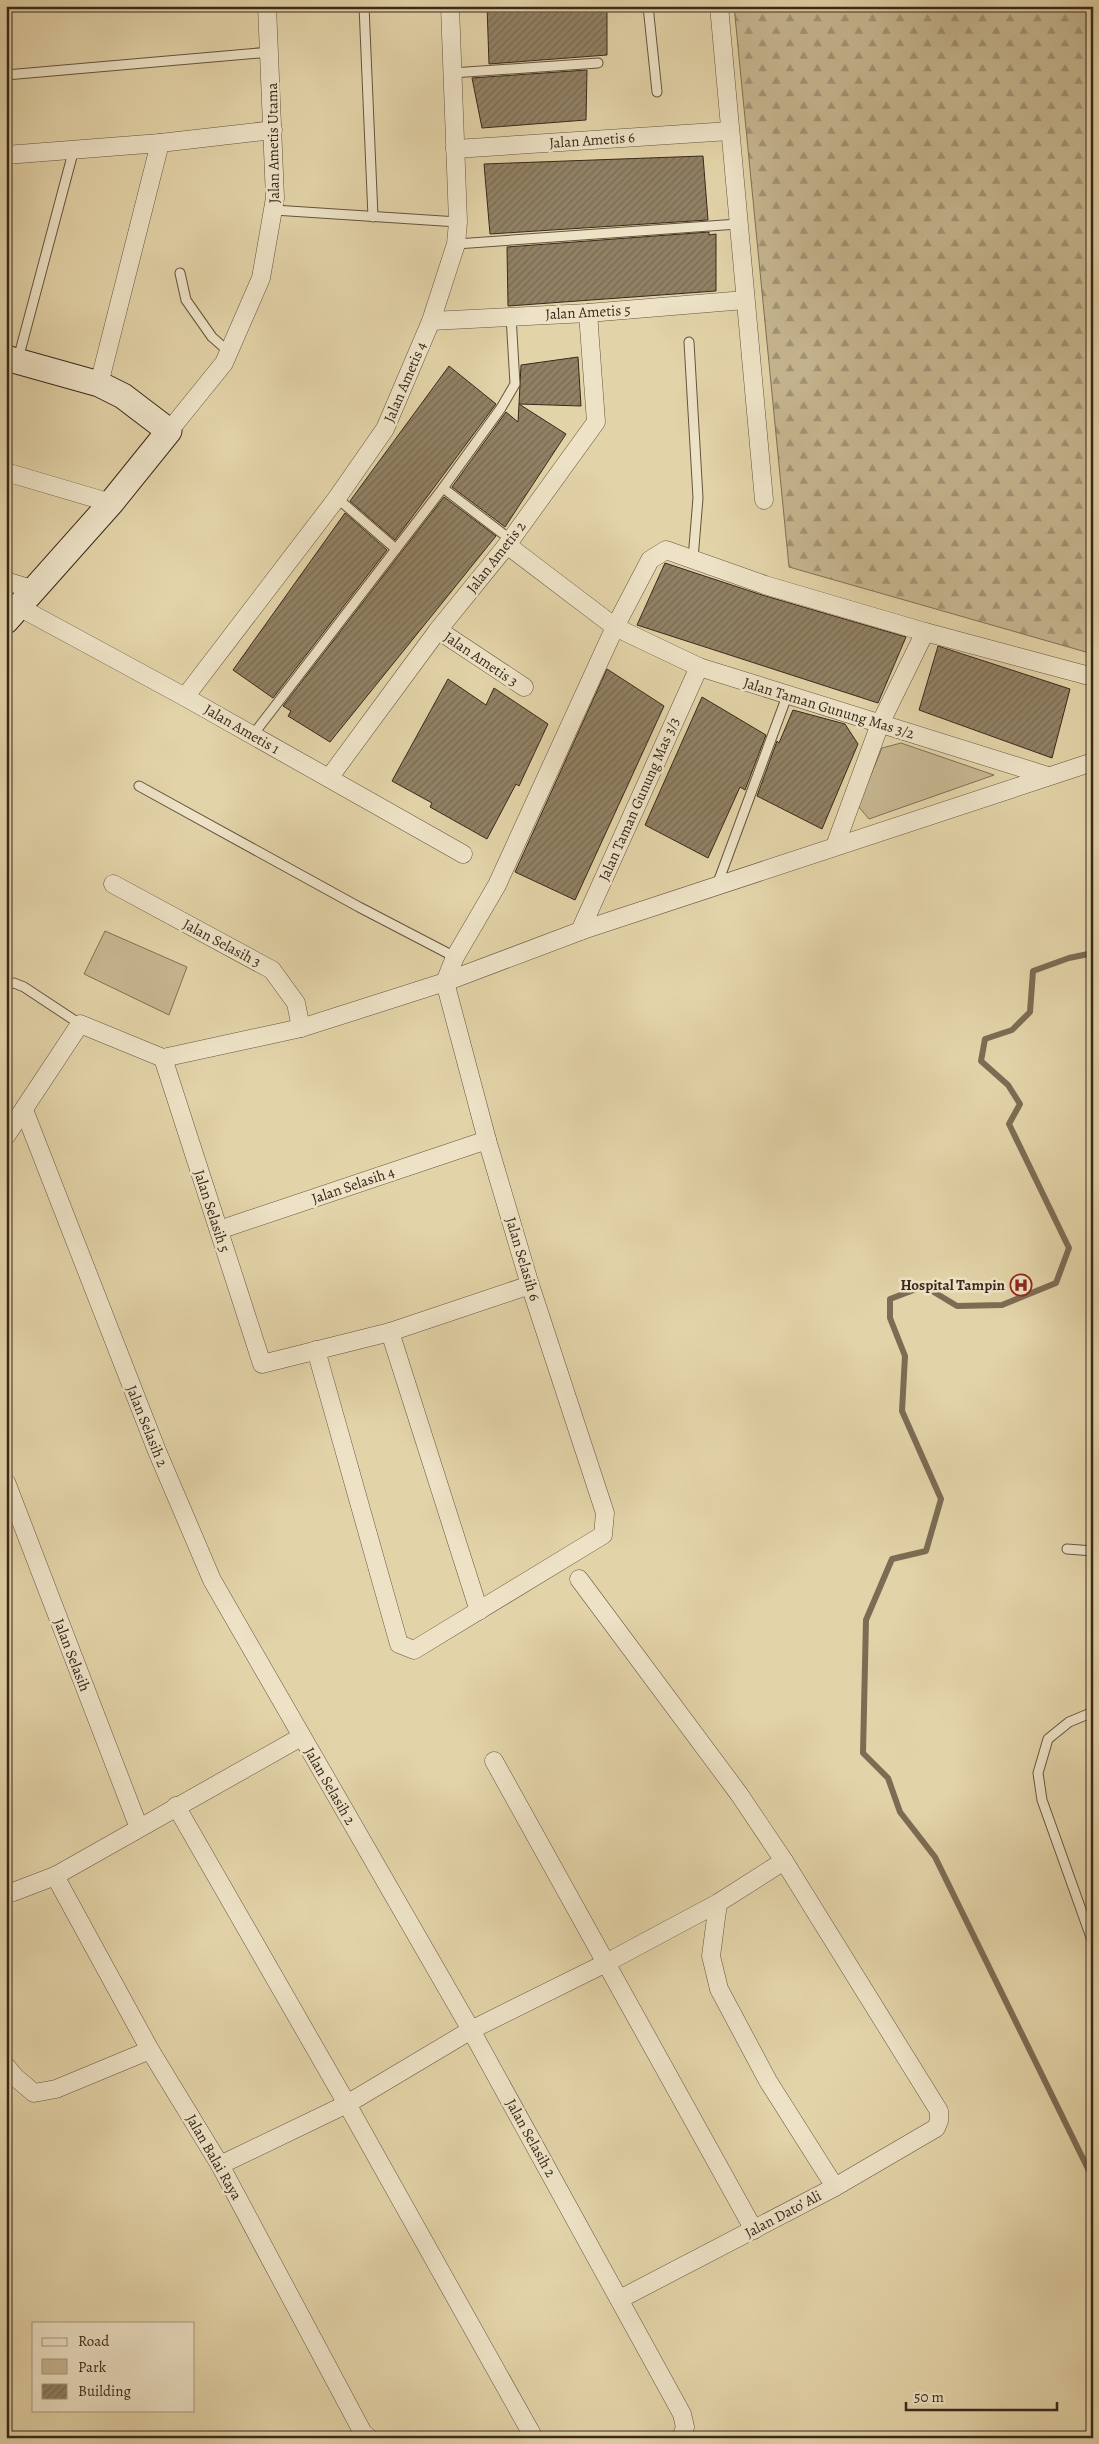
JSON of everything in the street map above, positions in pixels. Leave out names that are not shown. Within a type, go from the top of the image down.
[{"type":"street","name":"Jalan Ametis Utama","points":[[169,431],[224,364],[260,278],[274,210],[273,130],[267,6]]},
{"type":"street","name":"Jalan Ametis 4","points":[[185,696],[336,498],[385,429],[431,321],[456,244],[458,222],[450,6]]},
{"type":"street","points":[[719,6],[764,500]]},
{"type":"street","points":[[6,155],[160,144],[273,130]]},
{"type":"street","name":"Jalan Ametis 6","points":[[455,149],[730,131]]},
{"type":"street","points":[[99,384],[160,144]]},
{"type":"street","name":"Jalan Ametis 5","points":[[431,321],[588,313],[745,300]]},
{"type":"street","name":"Jalan Ametis 2","points":[[328,778],[438,630],[509,543],[596,422],[588,313]]},
{"type":"street","points":[[12,360],[99,384],[124,396],[169,431],[111,504],[20,606]]},
{"type":"street","points":[[6,472],[111,504]]},
{"type":"street","name":"Jalan Taman Gunung Mas 3/2","points":[[509,543],[615,627],[699,667],[1048,776]]},
{"type":"street","points":[[445,982],[455,957],[497,885],[615,627],[650,560],[666,550],[765,585],[925,632],[1093,677]]},
{"type":"street","name":"Jalan Ametis 1","points":[[6,580],[20,606],[185,696],[252,736],[463,854]]},
{"type":"street","name":"Jalan Ametis 3","points":[[438,630],[524,687]]},
{"type":"street","points":[[835,846],[880,724],[925,632]]},
{"type":"street","name":"Jalan Taman Gunung Mas 3/3","points":[[580,931],[699,667]]},
{"type":"street","points":[[6,1136],[80,1024],[163,1058],[301,1028],[445,982],[580,931],[1093,762]]},
{"type":"street","name":"Jalan Selasih 3","points":[[113,884],[272,970],[296,1003],[301,1028]]},
{"type":"street","name":"Jalan Selasih 6","points":[[445,982],[487,1140],[530,1285],[605,1513],[603,1535],[479,1611]]},
{"type":"street","name":"Jalan Selasih 5","points":[[163,1058],[262,1364],[316,1350]]},
{"type":"street","name":"Jalan Selasih 2","points":[[24,1110],[157,1450],[212,1580],[470,2030],[620,2299],[682,2414],[684,2427],[681,2438]]},
{"type":"street","name":"Jalan Selasih 4","points":[[219,1230],[487,1140]]},
{"type":"street","points":[[390,1332],[479,1611],[414,1650],[399,1644],[316,1350],[390,1332],[530,1285]]},
{"type":"street","name":"Jalan Selasih","points":[[6,1482],[139,1828]]},
{"type":"street","points":[[220,2165],[347,2104],[470,2030],[606,1963],[718,1903],[784,1861],[739,1794],[579,1579]]},
{"type":"street","points":[[6,1892],[13,1892],[55,1876],[301,1737]]},
{"type":"street","points":[[494,1761],[754,2230]]},
{"type":"street","points":[[176,1806],[347,2104],[534,2438]]},
{"type":"street","name":"Jalan Dato’ Ali","points":[[620,2299],[835,2187],[936,2128],[939,2121],[938,2111],[784,1861]]},
{"type":"street","name":"Jalan Balai Raya","points":[[55,1876],[150,2050],[220,2165],[363,2433],[369,2438]]},
{"type":"street","points":[[718,1903],[711,1956],[719,1989],[768,2081],[835,2187]]},
{"type":"street","points":[[6,2066],[14,2077],[34,2093],[56,2089],[150,2050]]},
{"type":"lane","points":[[364,6],[373,217]]},
{"type":"lane","points":[[648,6],[656,92]]},
{"type":"lane","points":[[6,74],[270,52]]},
{"type":"lane","points":[[452,73],[598,63]]},
{"type":"lane","points":[[12,360],[74,149]]},
{"type":"lane","points":[[274,210],[458,222]]},
{"type":"lane","points":[[456,244],[738,224]]},
{"type":"lane","points":[[180,272],[186,300],[212,337],[229,352]]},
{"type":"lane","points":[[252,736],[443,488],[501,408],[515,384],[511,316]]},
{"type":"lane","points":[[688,342],[698,498],[693,559]]},
{"type":"lane","points":[[443,488],[509,543]]},
{"type":"lane","points":[[336,498],[396,549]]},
{"type":"lane","points":[[716,886],[787,696]]},
{"type":"lane","points":[[140,786],[359,907],[455,957]]},
{"type":"lane","points":[[6,984],[24,987],[80,1024]]},
{"type":"lane","points":[[1067,1549],[1093,1551]]},
{"type":"lane","points":[[1093,1712],[1068,1722],[1048,1739],[1038,1773],[1042,1800],[1093,1943]]},
{"type":"green space","points":[[734,6],[1093,6],[1093,654],[789,567]]},
{"type":"green space","points":[[901,743],[994,775],[869,819],[858,806],[882,748]]},
{"type":"green space","points":[[105,931],[187,967],[169,1015],[84,974]]},
{"type":"building","points":[[487,6],[607,6],[607,55],[489,64]]},
{"type":"building","points":[[587,70],[586,120],[482,128],[472,78]]},
{"type":"building","points":[[703,156],[708,220],[490,234],[484,164]]},
{"type":"building","points":[[709,232],[709,235],[716,234],[716,291],[508,306],[507,247]]},
{"type":"building","points":[[578,357],[581,406],[519,404],[521,365]]},
{"type":"building","points":[[449,366],[496,404],[395,540],[350,501]]},
{"type":"building","points":[[519,404],[566,434],[505,527],[452,487],[506,412],[518,422]]},
{"type":"building","points":[[444,497],[496,536],[330,742],[288,716],[291,711],[283,706]]},
{"type":"building","points":[[345,513],[387,550],[273,698],[233,670]]},
{"type":"building","points":[[665,563],[762,595],[906,637],[878,703],[637,625]]},
{"type":"building","points":[[938,646],[1070,689],[1052,758],[919,710]]},
{"type":"building","points":[[607,669],[664,706],[575,900],[515,872]]},
{"type":"building","points":[[448,679],[486,705],[494,688],[548,724],[519,786],[516,784],[487,839],[430,807],[432,803],[392,781]]},
{"type":"building","points":[[702,697],[766,735],[745,790],[740,787],[708,858],[645,825]]},
{"type":"building","points":[[793,710],[845,724],[858,744],[822,829],[757,796],[777,741],[779,743]]},
{"type":"waterway","points":[[1093,953],[1069,958],[1033,971],[1030,1012],[1012,1030],[985,1039],[981,1061],[1008,1085],[1020,1104],[1009,1124],[1069,1248],[1056,1283],[1002,1305],[957,1306],[924,1286],[890,1299],[890,1318],[905,1356],[902,1411],[941,1499],[926,1551],[892,1559],[866,1620],[863,1753],[888,1778],[900,1812],[935,1857],[1093,2179]]},
{"type":"place","name":"Hospital Tampin","points":[[1021,1285]]}]
